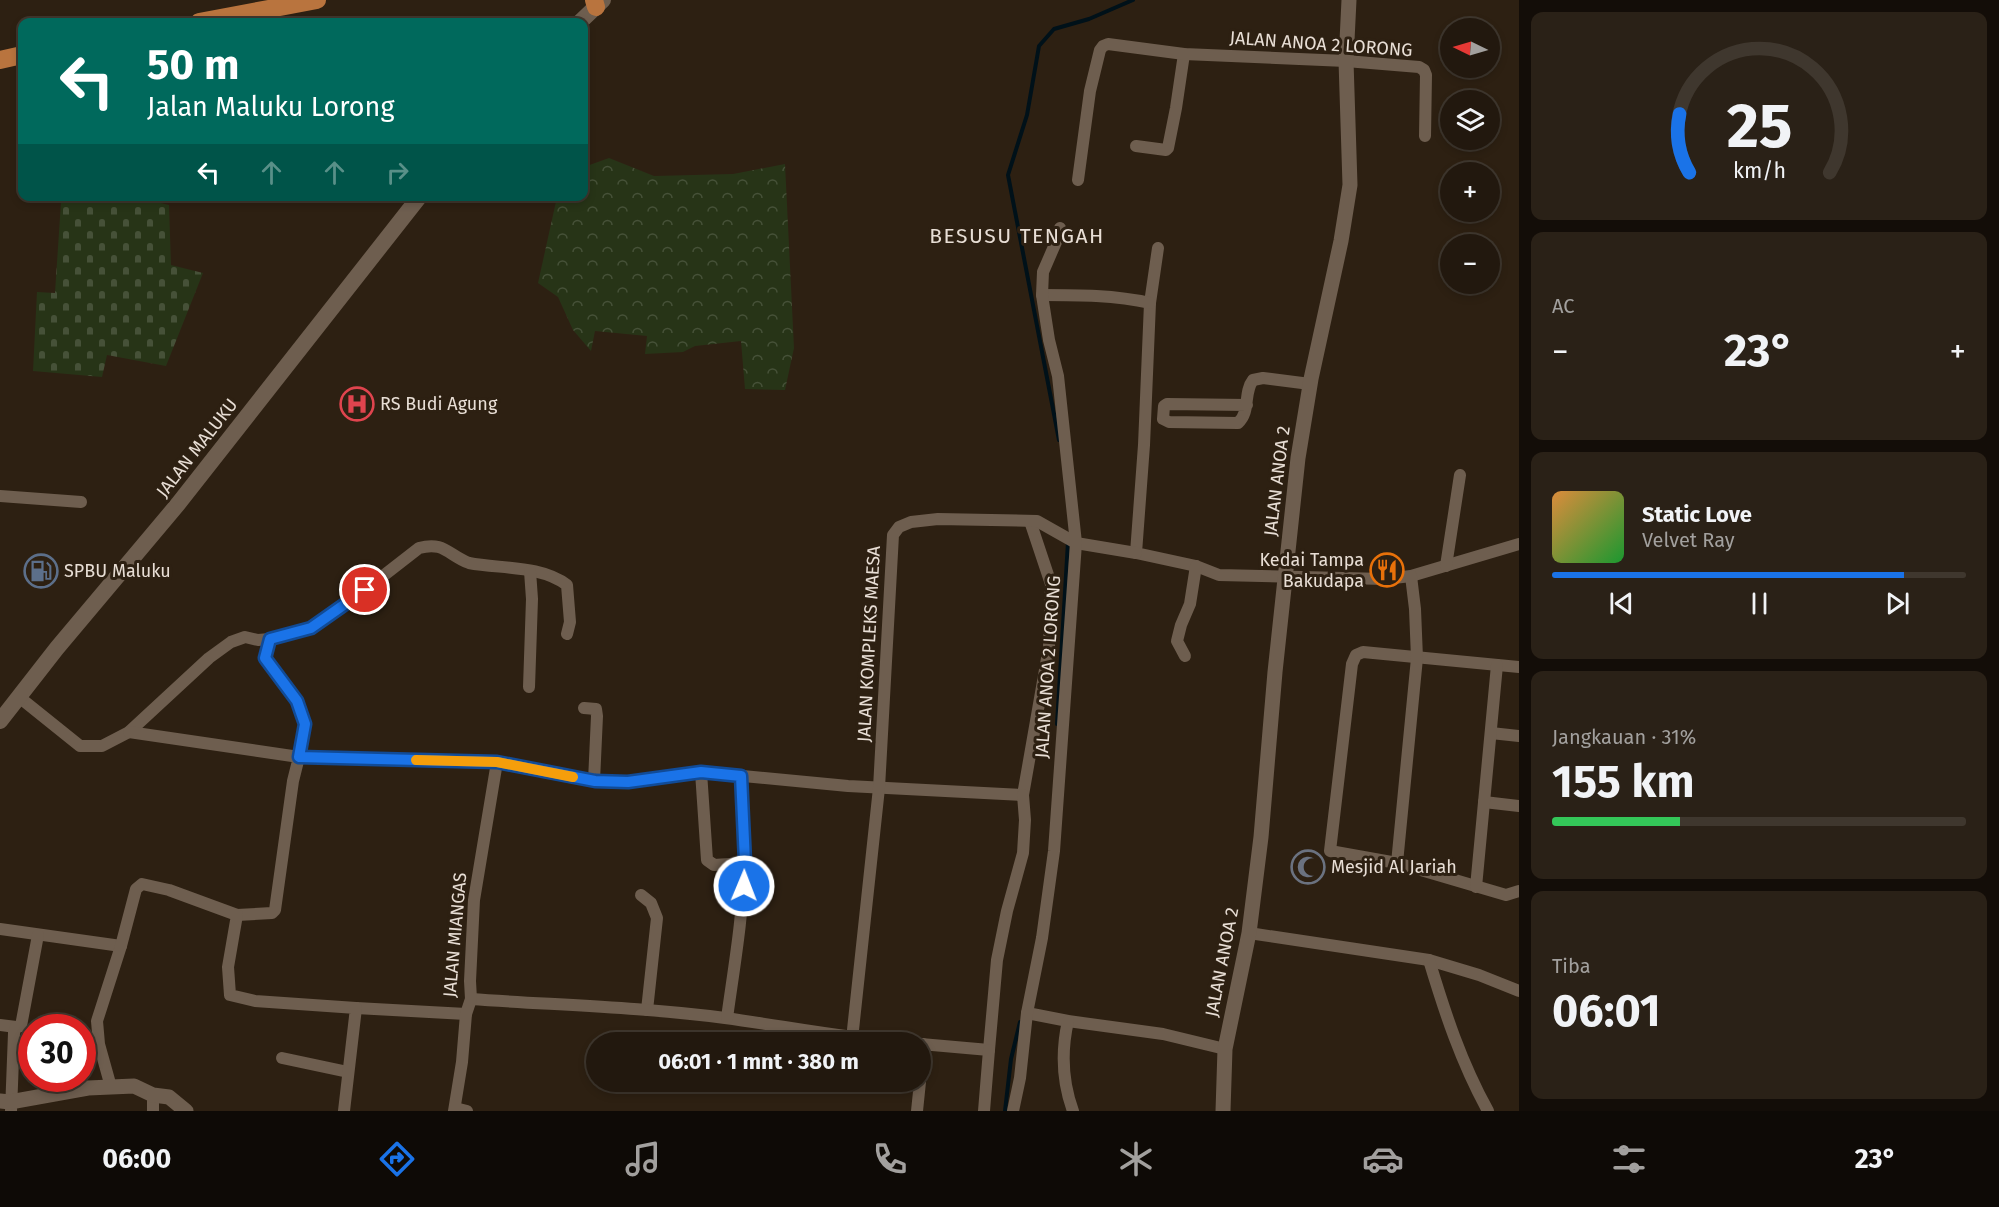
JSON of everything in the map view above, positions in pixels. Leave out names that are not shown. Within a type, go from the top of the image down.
[{"type":"highway","points":[[220,18],[317,0]]},
{"type":"highway","points":[[0,60],[18,56]]},
{"type":"main road","points":[[584,18],[598,2]]},
{"type":"main road","name":"JALAN MALUKU","points":[[0,720],[57,648],[178,504],[416,201]]},
{"type":"street","name":"JALAN ANOA 2","points":[[1223,1111],[1225,1049],[1249,933],[1261,837],[1275,672],[1298,458],[1310,384],[1341,241],[1350,185],[1346,61],[1349,0]]},
{"type":"street","name":"JALAN ANOA 2 LORONG","points":[[1078,180],[1090,91],[1103,46],[1108,44],[1184,54],[1411,65],[1424,70],[1426,75],[1425,136]]},
{"type":"street","points":[[1136,146],[1155,150],[1168,148],[1184,54]]},
{"type":"street","name":"JALAN ANOA 2 LORONG","points":[[1013,1111],[1054,851],[1076,543],[1058,376],[1049,340],[1042,295],[1043,272],[1060,228]]},
{"type":"street","points":[[1136,553],[1144,444],[1150,303],[1158,248]]},
{"type":"street","points":[[1042,295],[1131,298],[1150,303]]},
{"type":"street","points":[[1247,405],[1167,404],[1164,406],[1163,418],[1169,422],[1238,423],[1245,415],[1247,405],[1249,387],[1257,378],[1310,384]]},
{"type":"street","points":[[1446,566],[1460,475]]},
{"type":"street","points":[[0,496],[81,502]]},
{"type":"street","name":"JALAN KOMPLEKS MAESA","points":[[853,1032],[879,788],[893,535],[899,527],[911,522],[938,519],[1033,521]]},
{"type":"street","points":[[1033,521],[1076,543],[1196,566],[1219,575],[1385,579],[1411,576],[1519,544]]},
{"type":"street","points":[[984,1111],[997,960],[1023,853],[1025,820],[1023,795],[1049,647],[1051,584],[1033,521]]},
{"type":"street","points":[[19,697],[80,746],[102,746],[129,732],[209,658],[231,642],[240,638],[270,639],[311,628],[347,604],[419,548],[430,545],[442,546],[459,559],[469,563],[530,571],[558,578],[567,585],[570,622],[567,634]]},
{"type":"street","points":[[1185,656],[1178,641],[1181,625],[1190,604],[1196,566]]},
{"type":"street","points":[[529,687],[532,599],[530,571]]},
{"type":"street","points":[[1397,863],[1417,658],[1411,576]]},
{"type":"street","points":[[111,1087],[99,1044],[97,1021],[136,889],[142,884],[169,890],[237,915],[272,913],[274,910],[293,781],[305,724],[297,701],[265,658],[256,648],[240,638]]},
{"type":"street","points":[[265,658],[270,639]]},
{"type":"street","points":[[1519,667],[1363,652],[1354,658],[1330,850],[1397,863],[1506,895],[1519,891]]},
{"type":"street","points":[[1476,887],[1497,665]]},
{"type":"street","points":[[584,708],[596,709],[597,716],[594,781]]},
{"type":"street","points":[[129,732],[299,757],[497,762],[594,781],[628,782],[701,772],[879,788],[1023,795]]},
{"type":"street","points":[[1491,734],[1519,736]]},
{"type":"street","name":"JALAN MIANGAS","points":[[459,1110],[466,1014],[471,999],[474,900],[497,762]]},
{"type":"street","points":[[701,772],[707,860],[714,865],[745,862]]},
{"type":"street","points":[[727,1018],[742,918],[745,862],[741,776]]},
{"type":"street","points":[[1484,802],[1519,806]]},
{"type":"street","points":[[641,895],[651,903],[657,918],[647,1010]]},
{"type":"street","points":[[237,915],[228,967],[230,994],[255,1001],[466,1014]]},
{"type":"street","points":[[0,929],[121,946]]},
{"type":"street","points":[[1249,933],[1429,960],[1479,975],[1519,991]]},
{"type":"street","points":[[0,1025],[21,1026],[38,935]]},
{"type":"street","points":[[1429,960],[1450,1030],[1474,1086],[1488,1111]]},
{"type":"street","points":[[471,999],[647,1010],[727,1018],[810,1032]]},
{"type":"street","points":[[344,1111],[356,1008]]},
{"type":"street","points":[[1027,1012],[1068,1021],[1162,1034],[1225,1049]]},
{"type":"street","points":[[1068,1021],[1063,1064],[1065,1084],[1073,1111]]},
{"type":"street","points":[[16,1027],[7,1105],[88,1088],[134,1086],[153,1095],[169,1097],[186,1111]]},
{"type":"street","points":[[931,1045],[989,1050]]},
{"type":"street","points":[[282,1058],[348,1072]]},
{"type":"street","points":[[917,1111],[919,1092]]},
{"type":"street","points":[[153,1095],[153,1111]]},
{"type":"green space","points":[[609,158],[654,176],[733,174],[785,164],[794,348],[785,390],[745,389],[741,341],[695,346],[683,352],[645,354],[647,336],[595,331],[591,351],[573,330],[558,297],[538,283],[556,201],[588,201],[588,166]]},
{"type":"green space","points":[[153,201],[169,205],[171,265],[203,273],[166,366],[107,355],[102,377],[33,371],[37,292],[55,293],[61,202]]},
{"type":"waterway","points":[[1059,440],[1008,175],[1027,115],[1039,46],[1054,29],[1089,19],[1133,0]]},
{"type":"waterway","points":[[1057,724],[1068,542]]},
{"type":"waterway","points":[[1005,1111],[1011,1059],[1020,1022]]},
{"type":"slow traffic","points":[[416,760],[497,762],[573,777]]},
{"type":"place","name":"RS Budi Agung","points":[[357,404]]},
{"type":"place","name":"Kedai Tampa Bakudapa","points":[[1387,570]]},
{"type":"place","name":"SPBU Maluku","points":[[41,571]]},
{"type":"place","name":"Mesjid Al Jariah","points":[[1308,867]]},
{"type":"district","name":"BESUSU TENGAH","points":[[1017,236]]},
{"type":"route","points":[[365,590],[311,628],[270,639],[265,658],[297,701],[305,724],[299,757],[497,762],[595,781],[628,782],[701,772],[741,776],[744,886]]}]
